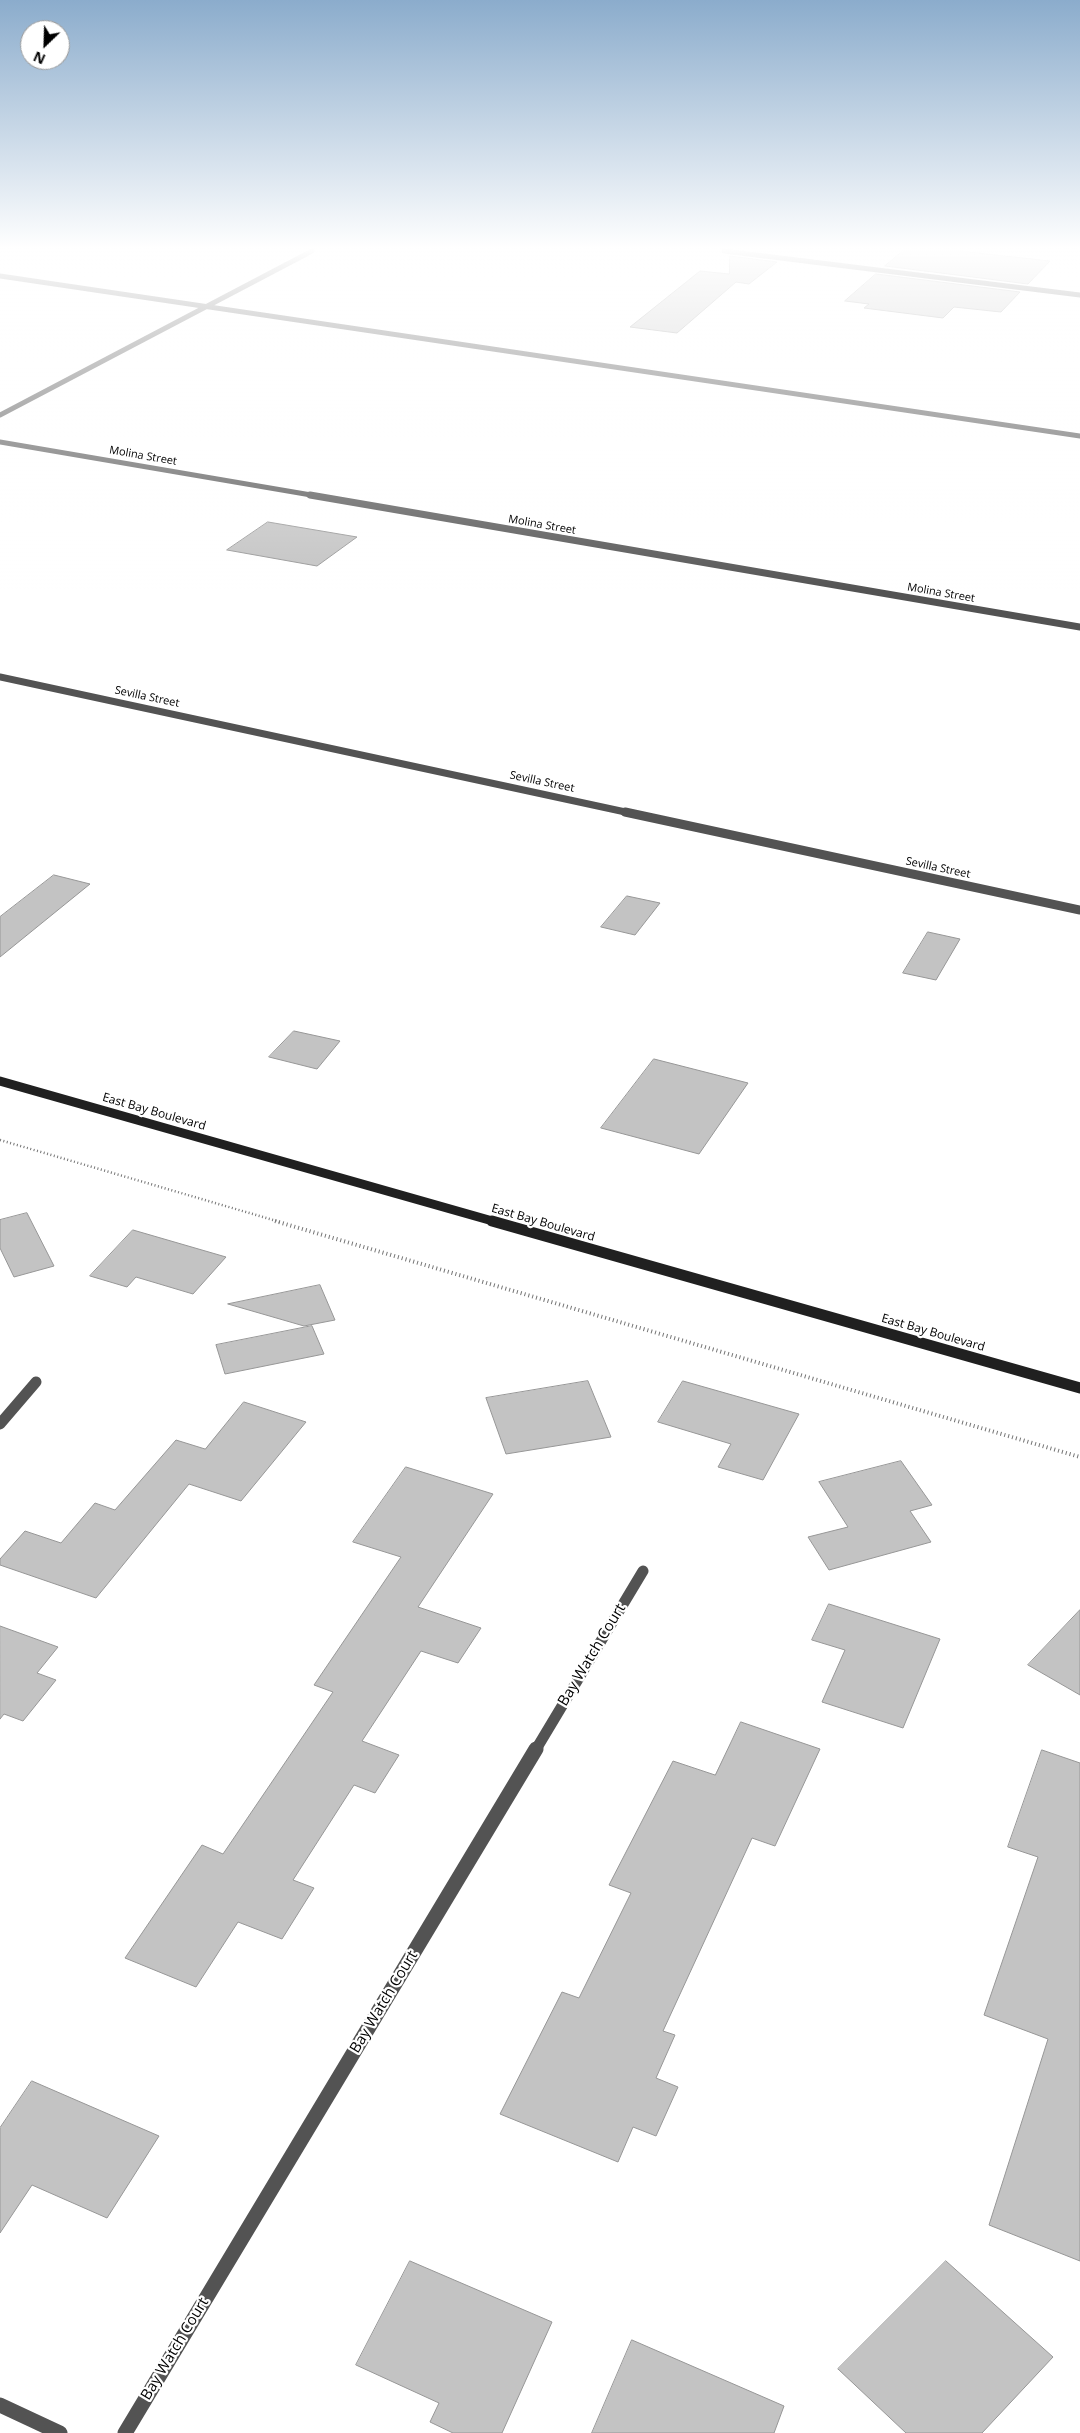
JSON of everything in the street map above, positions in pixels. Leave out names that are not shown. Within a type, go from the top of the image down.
[{"type":"main road","name":"East Bay Boulevard","points":[[0,1081],[1080,1388]]},
{"type":"street","points":[[0,414],[94,365]]},
{"type":"street","points":[[600,365],[1080,436]]},
{"type":"street","name":"Molina Street","points":[[0,442],[1080,627]]},
{"type":"street","name":"Sevilla Street","points":[[0,676],[1080,910]]},
{"type":"street","points":[[0,1424],[36,1382]]},
{"type":"street","name":"Bay Watch Court","points":[[125,2433],[643,1572]]},
{"type":"street","points":[[0,2405],[60,2433]]},
{"type":"path","points":[[0,1140],[1080,1457]]},
{"type":"building","points":[[268,522],[357,537],[317,566],[227,550]]},
{"type":"building","points":[[54,875],[90,884],[0,957],[0,917]]},
{"type":"building","points":[[627,896],[660,903],[635,935],[601,927]]},
{"type":"building","points":[[928,932],[960,939],[936,980],[903,973]]},
{"type":"building","points":[[294,1031],[340,1041],[317,1069],[269,1057]]},
{"type":"building","points":[[654,1059],[748,1083],[699,1154],[601,1128]]},
{"type":"building","points":[[27,1213],[54,1266],[14,1277],[0,1248],[0,1220]]},
{"type":"building","points":[[133,1230],[226,1257],[193,1294],[136,1277],[127,1287],[90,1276]]},
{"type":"building","points":[[320,1285],[335,1320],[304,1326],[228,1304]]},
{"type":"building","points":[[312,1326],[324,1354],[225,1374],[216,1345]]},
{"type":"building","points":[[588,1381],[611,1437],[506,1454],[486,1398]]},
{"type":"building","points":[[683,1381],[799,1414],[763,1480],[718,1467],[731,1444],[658,1422]]},
{"type":"building","points":[[244,1402],[306,1422],[241,1501],[189,1484],[96,1598],[0,1565],[0,1559],[25,1531],[61,1543],[95,1503],[115,1510],[176,1440],[205,1449]]},
{"type":"building","points":[[901,1461],[932,1505],[910,1511],[931,1542],[829,1570],[808,1537],[848,1527],[819,1482]]},
{"type":"building","points":[[406,1467],[493,1494],[418,1607],[481,1628],[458,1663],[421,1651],[362,1741],[399,1755],[375,1793],[354,1785],[293,1880],[314,1888],[282,1939],[238,1922],[196,1987],[125,1958],[202,1845],[223,1854],[333,1692],[314,1685],[401,1557],[353,1542]]},
{"type":"building","points":[[829,1604],[940,1639],[903,1728],[822,1702],[845,1650],[812,1640]]},
{"type":"building","points":[[1080,1610],[1080,1695],[1028,1665]]},
{"type":"building","points":[[0,1626],[58,1647],[37,1673],[56,1680],[23,1721],[4,1714],[0,1719]]},
{"type":"building","points":[[741,1722],[820,1749],[775,1846],[752,1838],[663,2031],[675,2035],[656,2078],[678,2087],[656,2136],[633,2127],[618,2162],[500,2114],[562,1992],[579,1998],[631,1893],[609,1885],[673,1761],[715,1775]]},
{"type":"building","points":[[1042,1750],[1080,1763],[1080,2261],[989,2225],[1048,2039],[984,2015],[1038,1857],[1008,1847]]},
{"type":"building","points":[[32,2081],[159,2136],[107,2218],[32,2185],[0,2233],[0,2128]]},
{"type":"building","points":[[410,2261],[552,2322],[502,2433],[453,2433],[430,2422],[439,2403],[356,2365]]},
{"type":"building","points":[[946,2261],[1053,2357],[982,2433],[906,2433],[838,2369]]},
{"type":"building","points":[[632,2340],[784,2406],[774,2433],[592,2433]]}]
